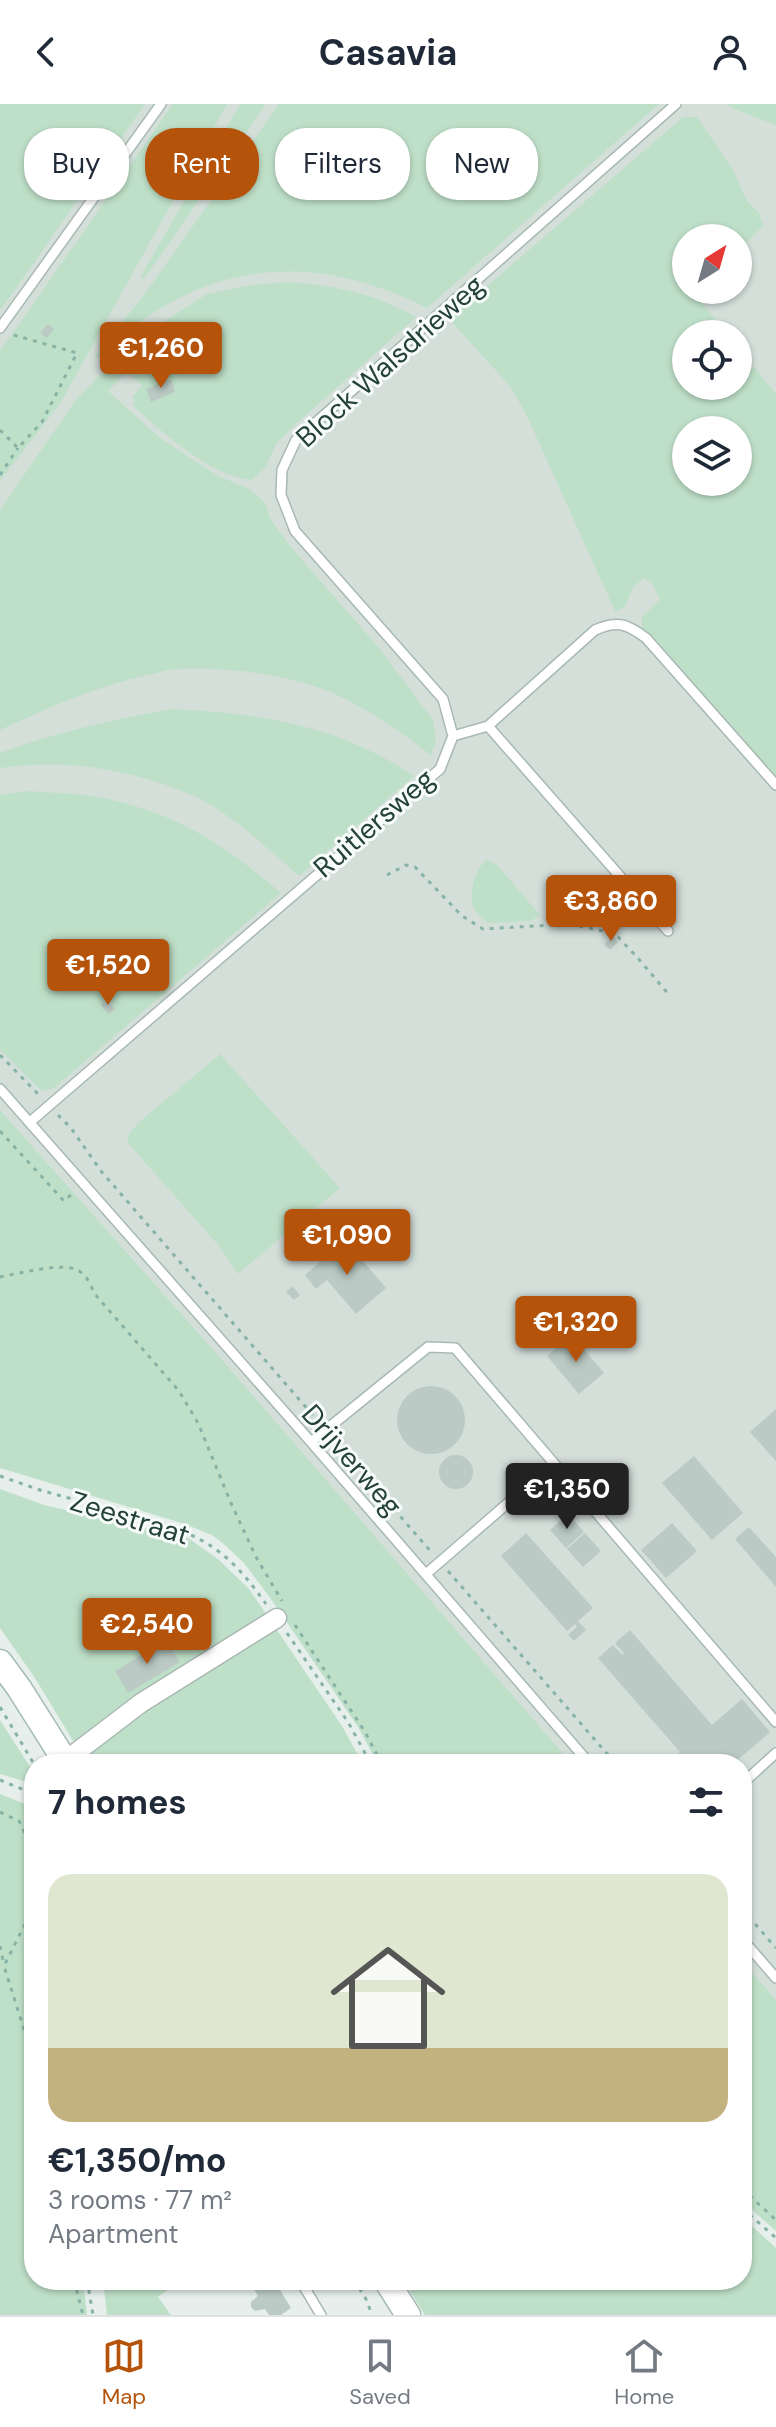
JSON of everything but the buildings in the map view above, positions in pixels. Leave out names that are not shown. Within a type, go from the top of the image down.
[{"type":"main road","points":[[0,1662],[61,1754]]},
{"type":"main road","points":[[392,2290],[408,2315]]},
{"type":"street","points":[[76,1754],[141,1703],[284,1614]]},
{"type":"lane","points":[[0,329],[161,104]]},
{"type":"lane","name":"Block Walsdrieweg","points":[[453,736],[443,699],[295,531],[281,495],[282,470],[296,440],[676,104]]},
{"type":"lane","points":[[453,736],[488,726],[595,630],[610,624],[629,626],[646,638],[776,785]]},
{"type":"lane","points":[[488,726],[668,931]]},
{"type":"lane","name":"Ruitlersweg","points":[[30,1122],[440,769],[453,736]]},
{"type":"lane","name":"Drijverweg","points":[[0,1089],[581,1754]]},
{"type":"lane","points":[[311,1442],[428,1347],[455,1348],[776,1722]]},
{"type":"lane","points":[[426,1574],[553,1464]]},
{"type":"lane","points":[[752,1775],[776,1753]]},
{"type":"lane","points":[[752,1950],[776,1978]]},
{"type":"lane","points":[[306,2290],[321,2315]]},
{"type":"path","points":[[0,329],[77,353],[42,422],[18,448],[0,475]]},
{"type":"path","points":[[0,430],[18,448]]},
{"type":"path","points":[[387,875],[406,865],[415,867],[462,916],[483,929],[569,924],[608,932],[618,937],[670,996]]},
{"type":"path","name":"Drijverweg","points":[[0,1131],[64,1201],[101,1171],[607,1754]]},
{"type":"path","points":[[0,1277],[63,1267],[77,1269],[179,1391],[198,1423],[231,1503],[284,1614],[377,1754]]},
{"type":"path","name":"Zeestraat","points":[[0,1476],[175,1528],[212,1545],[284,1614],[366,1754]]},
{"type":"path","points":[[0,1707],[28,1754]]},
{"type":"path","points":[[0,1780],[24,1790]]},
{"type":"path","points":[[0,1812],[19,1821],[24,1831]]},
{"type":"path","points":[[752,1920],[776,1948]]},
{"type":"path","points":[[4,1966],[24,1926]]},
{"type":"path","points":[[0,1946],[24,2029]]},
{"type":"path","points":[[752,2198],[776,2220]]},
{"type":"path","points":[[752,2217],[776,2238]]},
{"type":"path","points":[[77,2290],[83,2315]]},
{"type":"path","points":[[89,2290],[93,2315]]},
{"type":"path","points":[[360,2290],[372,2315]]},
{"type":"shaded area","points":[[143,104],[776,104],[776,2014],[752,1987],[752,1754],[546,1754],[0,1143],[0,293],[70,200],[129,200],[129,128],[125,128]]},
{"type":"green space","points":[[0,104],[145,104],[128,128],[24,128],[24,200],[78,200],[0,311]]},
{"type":"green space","points":[[173,104],[227,104],[214,128],[156,128]]},
{"type":"green space","points":[[240,104],[266,104],[249,128],[226,128]]},
{"type":"green space","points":[[279,104],[659,104],[427,308],[382,288],[338,276],[295,272],[253,274],[212,284],[173,301],[134,326],[97,358],[95,356],[144,295],[211,200],[259,200],[259,132]]},
{"type":"green space","points":[[727,104],[776,104],[776,125],[734,109]]},
{"type":"green space","points":[[683,117],[697,117],[733,170],[747,201],[759,213],[763,226],[752,237],[752,224],[672,224],[672,304],[703,304],[716,320],[672,320],[672,400],[752,400],[752,364],[776,394],[776,779],[671,657],[642,628],[642,617],[660,599],[652,584],[644,578],[633,587],[625,607],[615,611],[526,414],[509,385],[449,319]]},
{"type":"green space","points":[[145,144],[145,200],[174,200],[61,402],[0,481],[0,351],[106,200],[129,200],[129,167]]},
{"type":"green space","points":[[185,200],[199,200],[144,279],[141,276]]},
{"type":"green space","points":[[288,282],[354,292],[416,317],[296,424],[276,444],[266,467],[252,480],[221,471],[188,452],[132,405],[135,401],[132,397],[142,385],[127,372],[108,391],[159,437],[218,476],[250,489],[265,503],[270,518],[290,546],[380,649],[433,720],[436,740],[431,755],[384,721],[333,693],[298,681],[216,669],[174,669],[110,685],[0,730],[0,510],[77,398],[136,340],[207,294],[250,285]]},
{"type":"green space","points":[[171,709],[236,714],[327,733],[386,759],[414,776],[299,876],[219,810],[199,798],[163,784],[82,766],[0,768],[0,753],[84,727]]},
{"type":"green space","points":[[30,791],[98,797],[151,811],[217,844],[281,893],[54,1088],[42,1091],[0,1050],[0,795]]},
{"type":"green space","points":[[487,859],[497,865],[540,915],[531,921],[488,923],[479,914],[472,902],[472,889],[479,868]]},
{"type":"green space","points":[[220,1054],[340,1188],[238,1274],[219,1246],[127,1142],[138,1123]]},
{"type":"green space","points":[[0,1110],[223,1361],[563,1754],[373,1754],[358,1727],[271,1599],[244,1563],[212,1535],[182,1523],[0,1468]]},
{"type":"green space","points":[[0,1489],[44,1505],[188,1538],[218,1559],[249,1589],[342,1726],[357,1754],[81,1754],[35,1678],[0,1628]]},
{"type":"green space","points":[[0,1720],[24,1757],[24,1781],[0,1774]]},
{"type":"green space","points":[[0,1794],[24,1804],[24,2290],[84,2290],[87,2315],[0,2315]]},
{"type":"green space","points":[[752,1972],[776,2000],[776,2231],[752,2210]]},
{"type":"green space","points":[[752,2226],[776,2248],[776,2315],[425,2315],[409,2290],[752,2290]]},
{"type":"green space","points":[[104,2290],[167,2290],[158,2297],[171,2315],[107,2315]]}]
